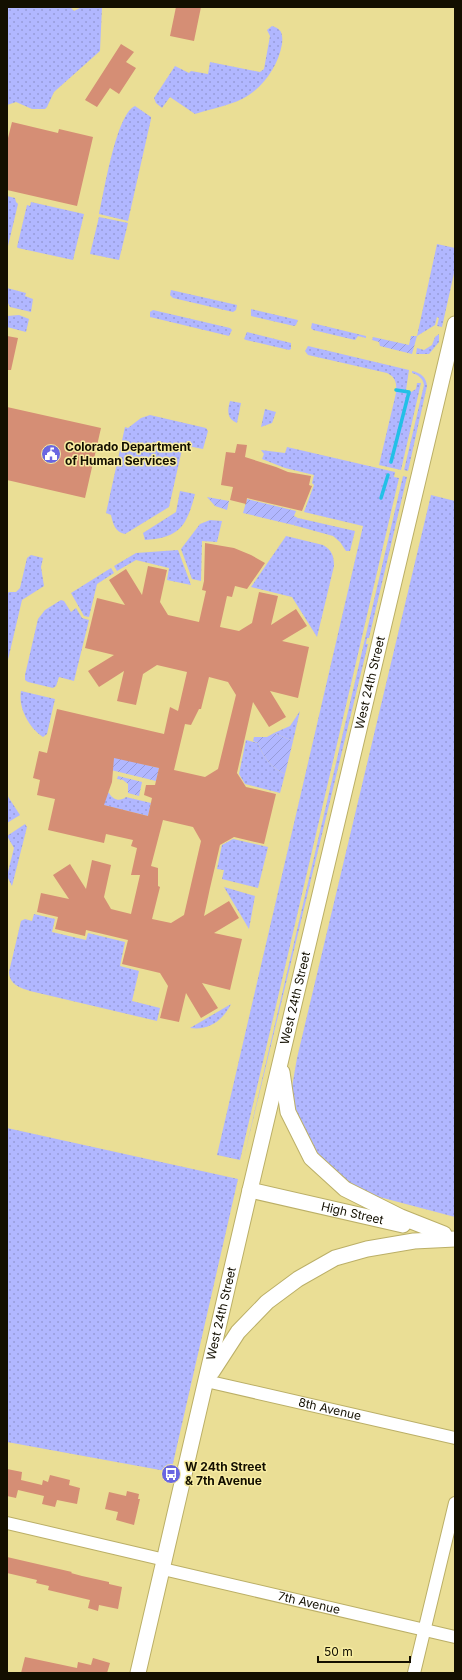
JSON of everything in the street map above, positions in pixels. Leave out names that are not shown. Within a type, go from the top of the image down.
[{"type":"street","name":"West 24th Street","points":[[138,1673],[250,1190],[455,324]]},
{"type":"street","points":[[281,1064],[288,1112],[311,1158],[345,1189],[401,1217],[451,1236]]},
{"type":"street","name":"High Street","points":[[250,1190],[451,1236]]},
{"type":"street","points":[[206,1381],[238,1332],[267,1302],[298,1279],[336,1258],[367,1249],[451,1236]]},
{"type":"street","name":"8th Avenue","points":[[206,1381],[455,1438]]},
{"type":"street","points":[[414,1673],[455,1503]]},
{"type":"street","name":"7th Avenue","points":[[7,1523],[164,1565],[455,1637]]},
{"type":"shaded area","points":[[7,7],[70,7],[74,11],[82,7],[102,7],[100,51],[54,92],[45,109],[32,109],[16,102],[7,105]]},
{"type":"shaded area","points":[[272,26],[280,30],[282,35],[280,53],[268,76],[249,95],[231,104],[195,114],[170,97],[162,108],[156,103],[154,98],[175,66],[189,73],[191,71],[208,74],[210,62],[260,72],[264,69],[270,36],[267,30]]},
{"type":"shaded area","points":[[135,106],[151,117],[151,119],[128,221],[99,214],[112,155],[122,123],[128,112]]},
{"type":"shaded area","points":[[7,196],[15,198],[18,204],[8,246]]},
{"type":"shaded area","points":[[31,202],[84,214],[73,260],[17,247],[27,205],[30,206]]},
{"type":"shaded area","points":[[99,217],[128,223],[119,260],[90,254]]},
{"type":"shaded area","points":[[437,244],[455,248],[455,269],[442,327],[437,326],[439,318],[437,317],[435,325],[417,336]]},
{"type":"shaded area","points":[[7,288],[26,293],[25,296],[33,299],[31,312],[10,307],[7,301]]},
{"type":"shaded area","points":[[171,290],[237,305],[236,310],[233,312],[173,298],[170,295]]},
{"type":"shaded area","points":[[251,309],[298,320],[294,326],[251,316]]},
{"type":"shaded area","points":[[153,310],[230,328],[232,330],[229,336],[150,317],[150,312]]},
{"type":"shaded area","points":[[19,315],[29,319],[26,332],[7,327],[7,316]]},
{"type":"shaded area","points":[[312,323],[366,336],[366,338],[358,336],[355,340],[313,330],[311,328]]},
{"type":"shaded area","points":[[247,332],[291,343],[291,349],[289,350],[246,340],[244,339]]},
{"type":"shaded area","points":[[439,334],[439,342],[429,354],[416,354],[417,348],[424,350],[432,345],[435,337]]},
{"type":"shaded area","points":[[411,336],[417,336],[412,354],[380,346],[379,342],[372,340],[373,337],[409,345]]},
{"type":"shaded area","points":[[308,346],[409,370],[406,390],[411,392],[416,389],[417,383],[421,383],[401,470],[379,465],[396,393],[396,384],[394,379],[387,373],[308,355],[305,351]]},
{"type":"shaded area","points":[[412,371],[418,373],[426,380],[427,386],[408,471],[404,470],[424,385],[421,379],[412,373]]},
{"type":"shaded area","points":[[230,401],[241,403],[237,423],[231,419],[229,414],[228,408]]},
{"type":"shaded area","points":[[265,409],[276,412],[272,423],[261,427]]},
{"type":"shaded area","points":[[150,415],[206,428],[208,431],[203,449],[183,445],[169,507],[125,534],[117,529],[111,515],[106,513],[125,427],[128,428],[141,418]]},
{"type":"shaded area","points":[[287,447],[395,472],[394,477],[399,478],[240,1160],[217,1155],[363,526],[304,512],[314,485],[312,483],[314,475],[285,468],[262,459],[264,454],[261,450],[285,453]]},
{"type":"shaded area","points":[[403,476],[407,477],[369,638],[367,638],[366,644],[368,644],[243,1161]]},
{"type":"shaded area","points":[[180,491],[195,494],[185,522],[174,533],[157,539],[145,540],[143,533],[176,512]]},
{"type":"shaded area","points":[[431,495],[455,501],[455,1217],[368,1194],[351,1185],[319,1157],[296,1113],[292,1087],[297,1058]]},
{"type":"shaded area","points":[[207,497],[229,501],[227,510],[215,506]]},
{"type":"shaded area","points":[[247,499],[296,511],[294,516],[298,518],[293,525],[243,513]]},
{"type":"shaded area","points":[[298,518],[355,531],[350,551],[346,551],[340,542],[333,536],[293,525]]},
{"type":"shaded area","points":[[210,520],[222,521],[217,542],[202,541],[201,581],[192,579],[181,549],[200,524]]},
{"type":"shaded area","points":[[286,536],[323,545],[329,549],[334,559],[334,566],[317,637],[292,597],[251,587]]},
{"type":"shaded area","points":[[178,550],[191,585],[167,580],[169,568],[136,560],[117,571],[114,566],[136,553]]},
{"type":"shaded area","points":[[31,555],[43,558],[41,567],[44,586],[22,600],[7,664],[7,594],[9,592],[16,592],[20,588],[27,558]]},
{"type":"shaded area","points":[[111,568],[114,573],[97,584],[89,617],[84,616],[71,593]]},
{"type":"shaded area","points":[[61,600],[64,601],[71,612],[76,608],[82,618],[89,620],[74,681],[59,677],[56,686],[53,688],[28,682],[25,680],[25,675],[38,619],[45,610]]},
{"type":"shaded area","points":[[21,691],[55,699],[47,734],[43,737],[29,723],[23,711],[21,704]]},
{"type":"shaded area","points":[[300,711],[293,741],[274,733],[290,726]]},
{"type":"shaded area","points":[[274,733],[293,741],[285,774],[280,772],[272,765],[262,753],[258,743],[253,741],[254,737],[267,737]]},
{"type":"shaded area","points":[[246,740],[258,743],[268,762],[280,772],[285,774],[280,793],[245,784],[239,774]]},
{"type":"shaded area","points":[[114,757],[159,768],[156,781],[111,770]]},
{"type":"shaded area","points":[[118,776],[142,782],[139,796],[128,793],[128,784],[123,780],[117,779]]},
{"type":"shaded area","points":[[106,792],[117,800],[126,797],[151,803],[148,816],[103,805]]},
{"type":"shaded area","points":[[7,795],[20,815],[7,823]]},
{"type":"shaded area","points":[[25,824],[27,827],[12,886],[7,876],[14,848],[7,836]]},
{"type":"shaded area","points":[[233,839],[268,847],[258,888],[222,879],[224,870],[217,869],[222,845]]},
{"type":"shaded area","points":[[224,887],[255,896],[249,929]]},
{"type":"shaded area","points":[[34,914],[55,919],[52,932],[86,940],[88,933],[125,942],[120,966],[139,971],[132,1001],[160,1008],[157,1021],[30,991],[13,983],[9,972],[21,921],[25,919],[32,921]]},
{"type":"shaded area","points":[[231,1004],[224,1015],[215,1023],[203,1028],[190,1028]]},
{"type":"shaded area","points":[[7,1128],[238,1179],[171,1472],[7,1442]]},
{"type":"building","points":[[176,7],[201,7],[194,41],[170,36]]},
{"type":"building","points":[[121,44],[134,52],[126,62],[136,68],[119,94],[110,88],[97,107],[85,100]]},
{"type":"building","points":[[12,122],[58,133],[59,129],[93,137],[77,206],[7,190],[7,142]]},
{"type":"building","points":[[7,336],[18,338],[11,370],[7,370]]},
{"type":"building","name":"Colorado Department of Human Services","points":[[7,407],[101,428],[85,498],[7,480]]},
{"type":"building","points":[[237,444],[247,445],[245,457],[288,472],[311,476],[309,485],[312,486],[302,511],[247,498],[246,504],[230,500],[233,487],[221,485],[226,452],[235,453]]},
{"type":"building","points":[[205,543],[234,548],[265,563],[247,589],[235,586],[232,597],[227,596],[220,627],[239,631],[252,623],[259,592],[278,596],[271,625],[296,609],[307,626],[282,641],[309,647],[298,698],[270,691],[286,717],[269,727],[253,702],[237,773],[246,787],[276,794],[264,844],[234,837],[220,845],[210,888],[204,916],[229,901],[239,918],[214,933],[242,939],[230,990],[202,983],[218,1008],[201,1018],[186,993],[179,1022],[160,1018],[168,986],[160,973],[122,964],[128,940],[86,930],[85,936],[55,929],[58,917],[37,912],[41,893],[69,899],[53,875],[70,864],[86,889],[92,860],[111,865],[104,897],[111,909],[131,914],[140,875],[131,875],[137,848],[131,846],[133,840],[106,834],[104,843],[48,830],[55,799],[37,795],[40,780],[33,778],[39,751],[47,753],[57,709],[164,734],[170,707],[178,711],[187,672],[157,665],[143,674],[136,705],[117,701],[124,671],[99,687],[88,671],[114,655],[85,648],[97,598],[125,605],[109,580],[126,569],[142,595],[148,566],[167,570],[160,602],[168,615],[199,622],[206,591],[202,590],[204,581]],"holes":[[[209,677],[228,682],[236,695],[218,769],[205,777],[174,770],[185,724],[191,725],[199,709],[201,709]],[[114,758],[159,768],[155,785],[146,785],[144,795],[152,798],[148,816],[104,805],[112,782]],[[163,820],[193,827],[201,841],[184,915],[171,923],[152,919],[160,887],[158,886],[158,868],[151,866]]]},
{"type":"building","points":[[7,1469],[22,1472],[21,1480],[42,1485],[43,1480],[48,1482],[50,1475],[70,1480],[69,1485],[80,1488],[77,1504],[57,1500],[55,1507],[42,1504],[44,1496],[18,1490],[16,1498],[7,1496]]},
{"type":"building","points":[[127,1491],[139,1494],[138,1499],[140,1499],[134,1525],[116,1520],[118,1512],[105,1509],[109,1492],[126,1496]]},
{"type":"building","points":[[7,1557],[72,1572],[71,1573],[109,1582],[109,1584],[122,1587],[118,1609],[99,1605],[98,1611],[88,1608],[90,1600],[48,1590],[49,1586],[36,1583],[37,1580],[7,1573]]},
{"type":"building","points":[[25,1657],[77,1668],[78,1662],[91,1665],[93,1658],[110,1663],[107,1673],[21,1673]]},
{"type":"waterway","points":[[391,462],[409,392],[396,390]]},
{"type":"waterway","points":[[381,498],[388,475]]},
{"type":"place","name":"Colorado Department of Human Services","points":[[51,454]]},
{"type":"place","name":"W 24th Street & 7th Avenue","points":[[171,1474]]}]
